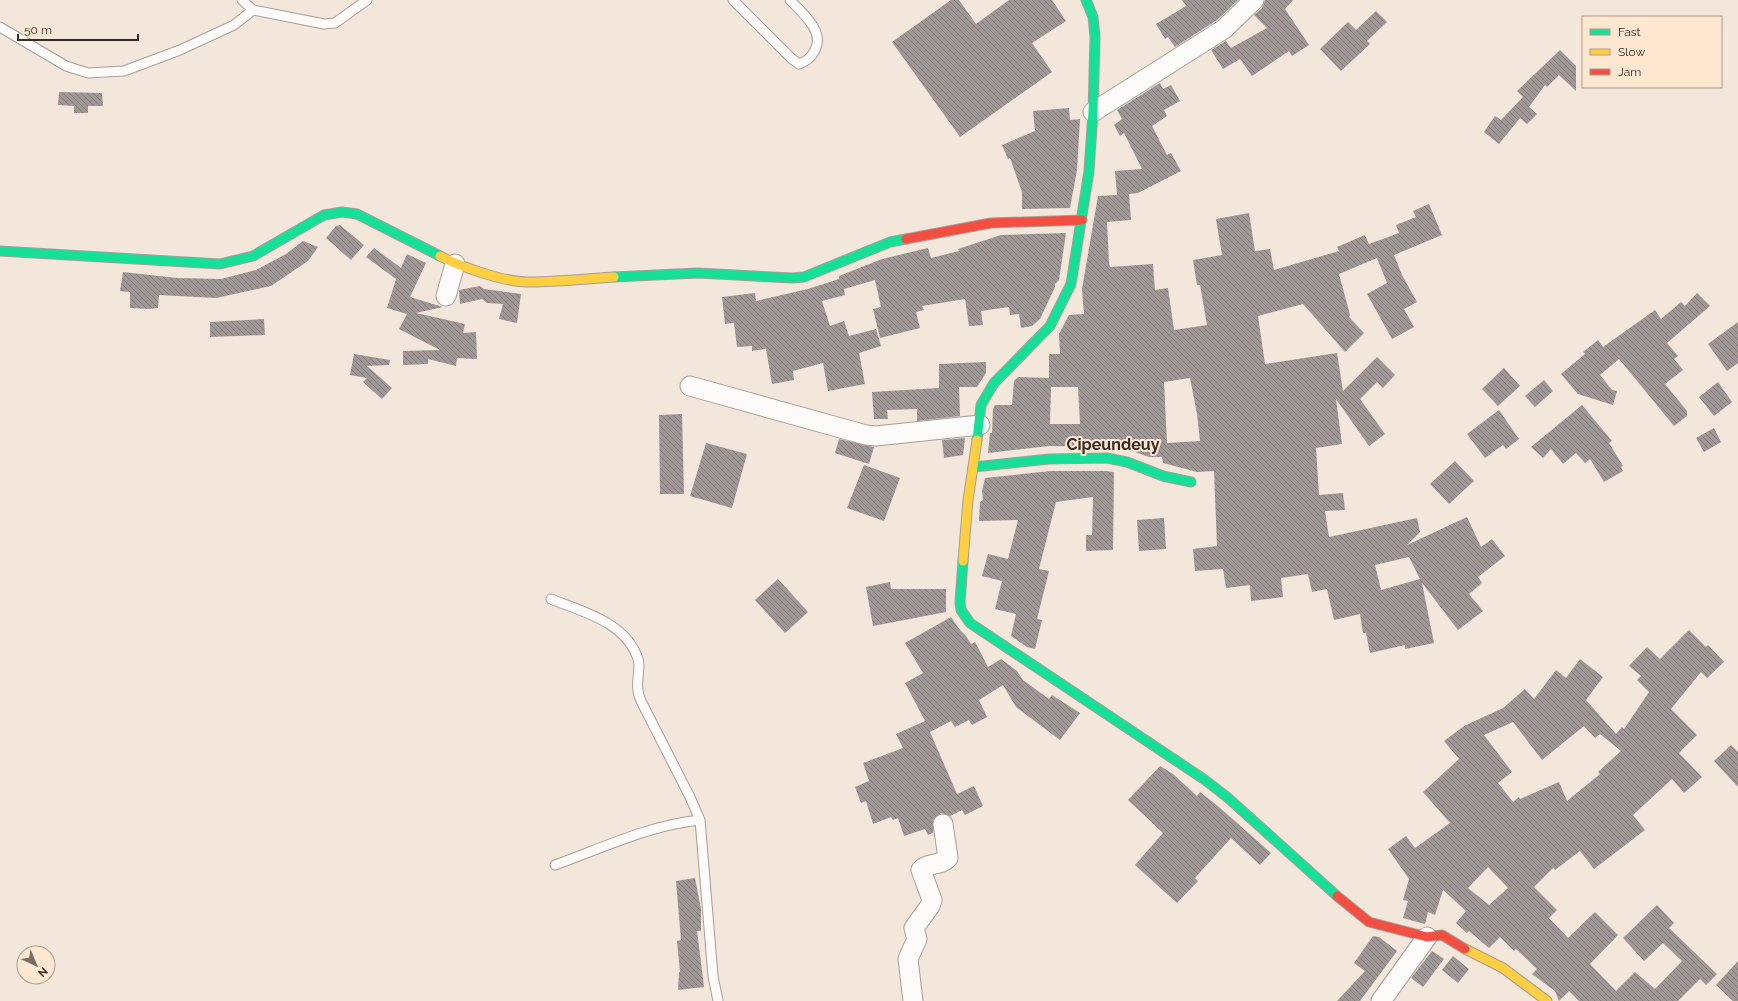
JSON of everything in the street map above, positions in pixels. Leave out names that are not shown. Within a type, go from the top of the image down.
[{"type":"street","points":[[1086,0],[1093,17],[1095,37],[1093,112],[1089,171],[1071,284],[1050,326],[994,383],[986,395],[982,405],[968,500],[960,610],[970,623],[1062,686],[1205,780],[1227,797],[1359,915],[1369,922],[1427,937],[1442,935],[1476,956],[1503,968],[1547,1001]]},
{"type":"street","points":[[1093,112],[1224,29],[1254,0]]},
{"type":"street","points":[[0,250],[220,264],[253,256],[324,216],[342,212],[357,214],[455,264],[508,279],[527,282],[698,273],[792,278],[804,277],[890,242],[991,223],[1082,220]]},
{"type":"street","points":[[446,296],[455,264]]},
{"type":"street","points":[[690,386],[866,435],[876,436],[980,425]]},
{"type":"street","points":[[974,467],[1048,459],[1107,458],[1127,462],[1163,476],[1191,482]]},
{"type":"street","points":[[913,1001],[908,958],[917,939],[914,928],[930,906],[932,900],[921,870],[926,866],[945,861],[948,858],[943,824]]},
{"type":"street","points":[[1381,1001],[1427,937]]},
{"type":"lane","points":[[242,0],[253,10],[330,24],[335,23],[367,0]]},
{"type":"lane","points":[[733,0],[792,59],[799,64],[808,61],[814,53],[818,44],[817,36],[813,25],[790,0]]},
{"type":"lane","points":[[0,27],[66,66],[88,73],[124,71],[180,50],[234,25],[253,10]]},
{"type":"lane","points":[[551,599],[605,622],[622,634],[631,643],[638,661],[638,690],[641,701],[690,796],[700,820],[713,976],[718,1001]]},
{"type":"lane","points":[[555,865],[648,831],[682,822],[700,820]]},
{"type":"building","points":[[951,0],[959,0],[976,24],[1009,0],[1052,0],[1066,21],[1032,43],[1052,72],[960,137],[892,42]]},
{"type":"building","points":[[1182,0],[1238,0],[1217,20],[1175,47],[1168,37],[1165,39],[1156,24],[1186,6]]},
{"type":"building","points":[[1265,0],[1293,0],[1285,9],[1309,45],[1292,56],[1289,51],[1252,76],[1240,59],[1223,69],[1211,50],[1226,41],[1231,48],[1267,28],[1254,15],[1262,8]]},
{"type":"building","points":[[1376,11],[1387,22],[1367,41],[1370,44],[1341,71],[1320,49],[1348,22],[1356,30]]},
{"type":"building","points":[[1560,50],[1576,66],[1576,91],[1559,75],[1547,87],[1545,85],[1529,107],[1537,114],[1527,124],[1520,118],[1499,144],[1484,132],[1495,116],[1501,120],[1523,97],[1517,91]]},
{"type":"building","points":[[1160,83],[1163,89],[1171,85],[1180,101],[1164,110],[1167,116],[1152,126],[1167,155],[1171,153],[1181,171],[1138,193],[1129,194],[1131,220],[1107,222],[1110,267],[1153,264],[1155,290],[1168,288],[1174,330],[1207,325],[1200,285],[1197,285],[1193,260],[1222,255],[1216,219],[1249,213],[1255,251],[1270,249],[1274,270],[1339,251],[1337,247],[1365,235],[1369,244],[1399,233],[1396,225],[1416,217],[1413,211],[1429,204],[1442,235],[1394,255],[1402,275],[1417,302],[1404,309],[1414,327],[1392,339],[1367,294],[1387,283],[1377,258],[1339,274],[1350,315],[1349,317],[1364,333],[1345,352],[1303,304],[1258,316],[1265,364],[1337,353],[1343,391],[1377,357],[1395,375],[1383,388],[1377,382],[1360,399],[1385,434],[1369,446],[1336,399],[1342,444],[1316,448],[1319,495],[1343,493],[1345,510],[1325,511],[1329,537],[1417,518],[1420,532],[1407,545],[1467,517],[1481,547],[1492,539],[1505,556],[1478,577],[1482,583],[1469,594],[1483,611],[1458,630],[1422,583],[1434,643],[1405,649],[1405,645],[1370,653],[1366,633],[1363,633],[1360,614],[1334,620],[1327,589],[1312,592],[1308,574],[1281,578],[1283,597],[1251,601],[1250,585],[1226,588],[1223,569],[1195,571],[1193,549],[1217,546],[1214,471],[1197,472],[1163,463],[1162,457],[1149,457],[1132,451],[1132,447],[1049,446],[988,453],[990,433],[992,433],[993,409],[995,405],[1012,405],[1014,381],[1018,377],[1049,378],[1049,354],[1060,354],[1059,334],[1069,315],[1084,314],[1082,289],[1098,196],[1117,195],[1115,171],[1142,169],[1124,133],[1120,136],[1114,125],[1122,119],[1117,110]],"holes":[[[1190,378],[1197,414],[1200,441],[1167,443],[1164,382]],[[1051,387],[1078,387],[1080,424],[1050,424]],[[1409,557],[1420,579],[1381,590],[1375,565]]]},
{"type":"building","points":[[59,92],[102,93],[103,106],[88,106],[88,113],[74,113],[74,106],[58,105]]},
{"type":"building","points":[[1069,108],[1070,120],[1080,119],[1077,170],[1070,208],[1022,209],[1022,192],[1010,158],[1008,159],[1002,145],[1035,131],[1033,111]]},
{"type":"building","points":[[340,225],[364,245],[351,260],[326,238],[336,226]]},
{"type":"building","points":[[1066,233],[1059,280],[1055,284],[1040,319],[1032,326],[1021,328],[1019,314],[1010,315],[1009,307],[981,311],[983,325],[969,326],[965,299],[922,306],[924,310],[916,312],[920,328],[880,338],[873,309],[881,307],[875,280],[844,289],[845,295],[822,301],[830,326],[844,321],[849,336],[876,329],[881,346],[859,353],[865,384],[828,391],[823,363],[793,371],[794,380],[772,384],[766,349],[752,351],[752,346],[737,347],[734,323],[725,324],[722,297],[755,293],[756,301],[808,289],[839,279],[839,276],[882,259],[928,248],[931,258],[959,251],[958,249],[1001,235]]},
{"type":"building","points":[[303,241],[318,247],[308,261],[271,286],[216,298],[159,295],[158,308],[149,309],[130,308],[130,292],[120,291],[123,272],[177,278],[221,279],[256,270],[286,254]]},
{"type":"building","points":[[374,248],[401,268],[407,254],[426,263],[410,297],[443,307],[416,313],[465,324],[463,333],[476,332],[477,359],[457,358],[456,366],[428,359],[428,364],[403,365],[403,351],[440,350],[399,329],[407,314],[387,308],[396,279],[366,257]]},
{"type":"building","points":[[480,286],[484,289],[521,294],[517,323],[499,319],[503,304],[487,303],[482,299],[460,304],[459,290]]},
{"type":"building","points":[[1697,293],[1710,306],[1667,343],[1678,356],[1674,359],[1683,370],[1665,384],[1687,411],[1687,416],[1674,426],[1619,359],[1600,375],[1612,390],[1617,391],[1613,405],[1578,394],[1561,374],[1585,354],[1583,352],[1598,340],[1603,347],[1655,310],[1661,319],[1681,302],[1685,306]]},
{"type":"building","points":[[264,319],[265,335],[210,337],[210,322]]},
{"type":"building","points":[[1738,322],[1738,363],[1727,371],[1708,344]]},
{"type":"building","points":[[354,354],[390,360],[389,365],[367,366],[392,388],[382,399],[363,382],[367,378],[350,375]]},
{"type":"building","points":[[986,362],[986,373],[977,387],[959,387],[960,416],[917,421],[917,409],[887,410],[888,419],[874,419],[872,392],[939,388],[939,364]]},
{"type":"building","points":[[1504,368],[1520,386],[1498,406],[1482,389]]},
{"type":"building","points":[[1544,380],[1553,391],[1535,407],[1525,396]]},
{"type":"building","points":[[1718,382],[1732,402],[1714,416],[1699,397]]},
{"type":"building","points":[[1582,405],[1612,441],[1609,443],[1623,466],[1621,467],[1623,471],[1604,482],[1590,459],[1585,463],[1576,453],[1563,464],[1551,449],[1543,458],[1531,447]]},
{"type":"building","points":[[1499,410],[1519,439],[1506,449],[1503,445],[1485,458],[1467,434]]},
{"type":"building","points":[[682,414],[684,494],[660,494],[659,415]]},
{"type":"building","points":[[1714,428],[1721,442],[1704,452],[1696,438]]},
{"type":"building","points":[[965,438],[963,455],[944,458],[942,440]]},
{"type":"building","points":[[839,439],[874,447],[869,464],[835,453]]},
{"type":"building","points":[[706,443],[747,454],[732,508],[690,496]]},
{"type":"building","points":[[1455,461],[1474,481],[1449,504],[1430,484]]},
{"type":"building","points":[[864,465],[900,478],[884,521],[847,508]]},
{"type":"building","points":[[1050,471],[1114,472],[1113,550],[1086,551],[1086,535],[1092,535],[1093,497],[1056,502],[1039,569],[1049,571],[1037,619],[1042,620],[1035,649],[1027,647],[1011,636],[1016,614],[995,609],[1002,581],[982,576],[988,554],[1008,559],[1018,520],[979,521],[980,502],[983,500],[982,491],[985,478]]},
{"type":"building","points":[[1164,518],[1166,549],[1139,551],[1137,520]]},
{"type":"building","points":[[778,579],[808,612],[785,633],[755,600]]},
{"type":"building","points":[[890,582],[891,589],[946,589],[946,612],[873,626],[866,587]]},
{"type":"building","points":[[951,617],[971,644],[975,642],[988,667],[1001,659],[1017,671],[1023,680],[1049,699],[1052,695],[1080,713],[1060,740],[1016,707],[1003,685],[979,700],[987,717],[972,725],[969,720],[955,727],[951,721],[930,732],[957,794],[974,786],[983,806],[965,815],[962,810],[950,816],[941,813],[933,820],[933,833],[928,835],[925,829],[904,836],[898,818],[893,820],[891,817],[873,824],[866,801],[861,803],[855,787],[869,781],[863,763],[903,748],[896,734],[925,721],[905,683],[923,673],[905,643]]},
{"type":"building","points":[[1689,630],[1706,647],[1708,645],[1724,662],[1707,678],[1701,672],[1671,709],[1697,735],[1679,753],[1702,777],[1684,793],[1672,779],[1633,815],[1645,830],[1594,869],[1580,851],[1555,870],[1553,868],[1534,887],[1557,910],[1549,918],[1568,938],[1595,912],[1618,935],[1590,964],[1616,991],[1635,972],[1655,989],[1682,961],[1663,943],[1644,961],[1623,938],[1657,905],[1674,923],[1669,928],[1717,974],[1706,985],[1700,979],[1678,1001],[1579,1001],[1569,991],[1559,1001],[1555,991],[1532,974],[1537,969],[1516,949],[1514,951],[1500,937],[1489,948],[1469,931],[1467,933],[1456,923],[1466,911],[1443,890],[1435,915],[1428,912],[1425,924],[1403,918],[1408,901],[1403,900],[1409,879],[1388,849],[1406,836],[1415,848],[1450,823],[1423,792],[1459,759],[1444,741],[1464,726],[1503,708],[1525,689],[1534,699],[1556,670],[1566,678],[1580,659],[1603,677],[1586,700],[1616,734],[1622,727],[1624,729],[1649,692],[1637,680],[1641,676],[1629,666],[1647,647],[1660,659]],"holes":[[[1513,722],[1542,760],[1584,726],[1595,738],[1600,734],[1621,751],[1598,772],[1600,774],[1567,801],[1559,782],[1520,799],[1519,797],[1513,802],[1498,783],[1512,772],[1484,735]],[[1488,867],[1508,888],[1489,905],[1468,888]]]},
{"type":"building","points":[[1731,745],[1738,752],[1738,787],[1714,761]]},
{"type":"building","points":[[1160,766],[1173,774],[1197,796],[1200,792],[1271,853],[1260,865],[1231,838],[1195,878],[1198,881],[1177,903],[1135,865],[1163,833],[1128,800]]},
{"type":"building","points":[[695,878],[701,909],[701,931],[697,931],[704,987],[678,990],[680,972],[677,941],[681,940],[676,881]]},
{"type":"building","points":[[1373,936],[1379,937],[1397,951],[1360,1001],[1337,1001],[1365,971],[1354,963]]},
{"type":"building","points":[[1432,951],[1444,959],[1423,987],[1411,978]]},
{"type":"building","points":[[1453,956],[1469,969],[1458,983],[1442,970]]},
{"type":"building","points":[[1738,961],[1738,1001],[1733,1001],[1716,985]]},
{"type":"traffic: fast","points":[[977,440],[981,405],[994,383],[1050,326],[1071,284],[1089,171],[1093,112],[1095,37],[1093,17],[1086,0]]},
{"type":"traffic: fast","points":[[0,251],[220,264],[253,256],[324,215],[342,212],[357,214],[440,256]]},
{"type":"traffic: fast","points":[[614,277],[698,273],[792,278],[804,277],[890,242],[906,239]]},
{"type":"traffic: fast","points":[[974,467],[1049,459],[1107,458],[1127,462],[1163,476],[1191,482]]},
{"type":"traffic: fast","points":[[963,561],[960,602],[961,610],[970,623],[1205,780],[1227,797],[1337,896]]},
{"type":"traffic: slow","points":[[440,256],[459,265],[495,277],[518,281],[550,282],[614,277]]},
{"type":"traffic: slow","points":[[963,561],[968,500],[977,440]]},
{"type":"traffic: slow","points":[[1465,949],[1503,968],[1547,1001]]},
{"type":"traffic: jam","points":[[906,239],[991,223],[1082,220]]},
{"type":"traffic: jam","points":[[1337,896],[1369,922],[1427,937],[1442,935],[1465,949]]},
{"type":"district","name":"Cipeundeuy","points":[[1113,444]]}]
